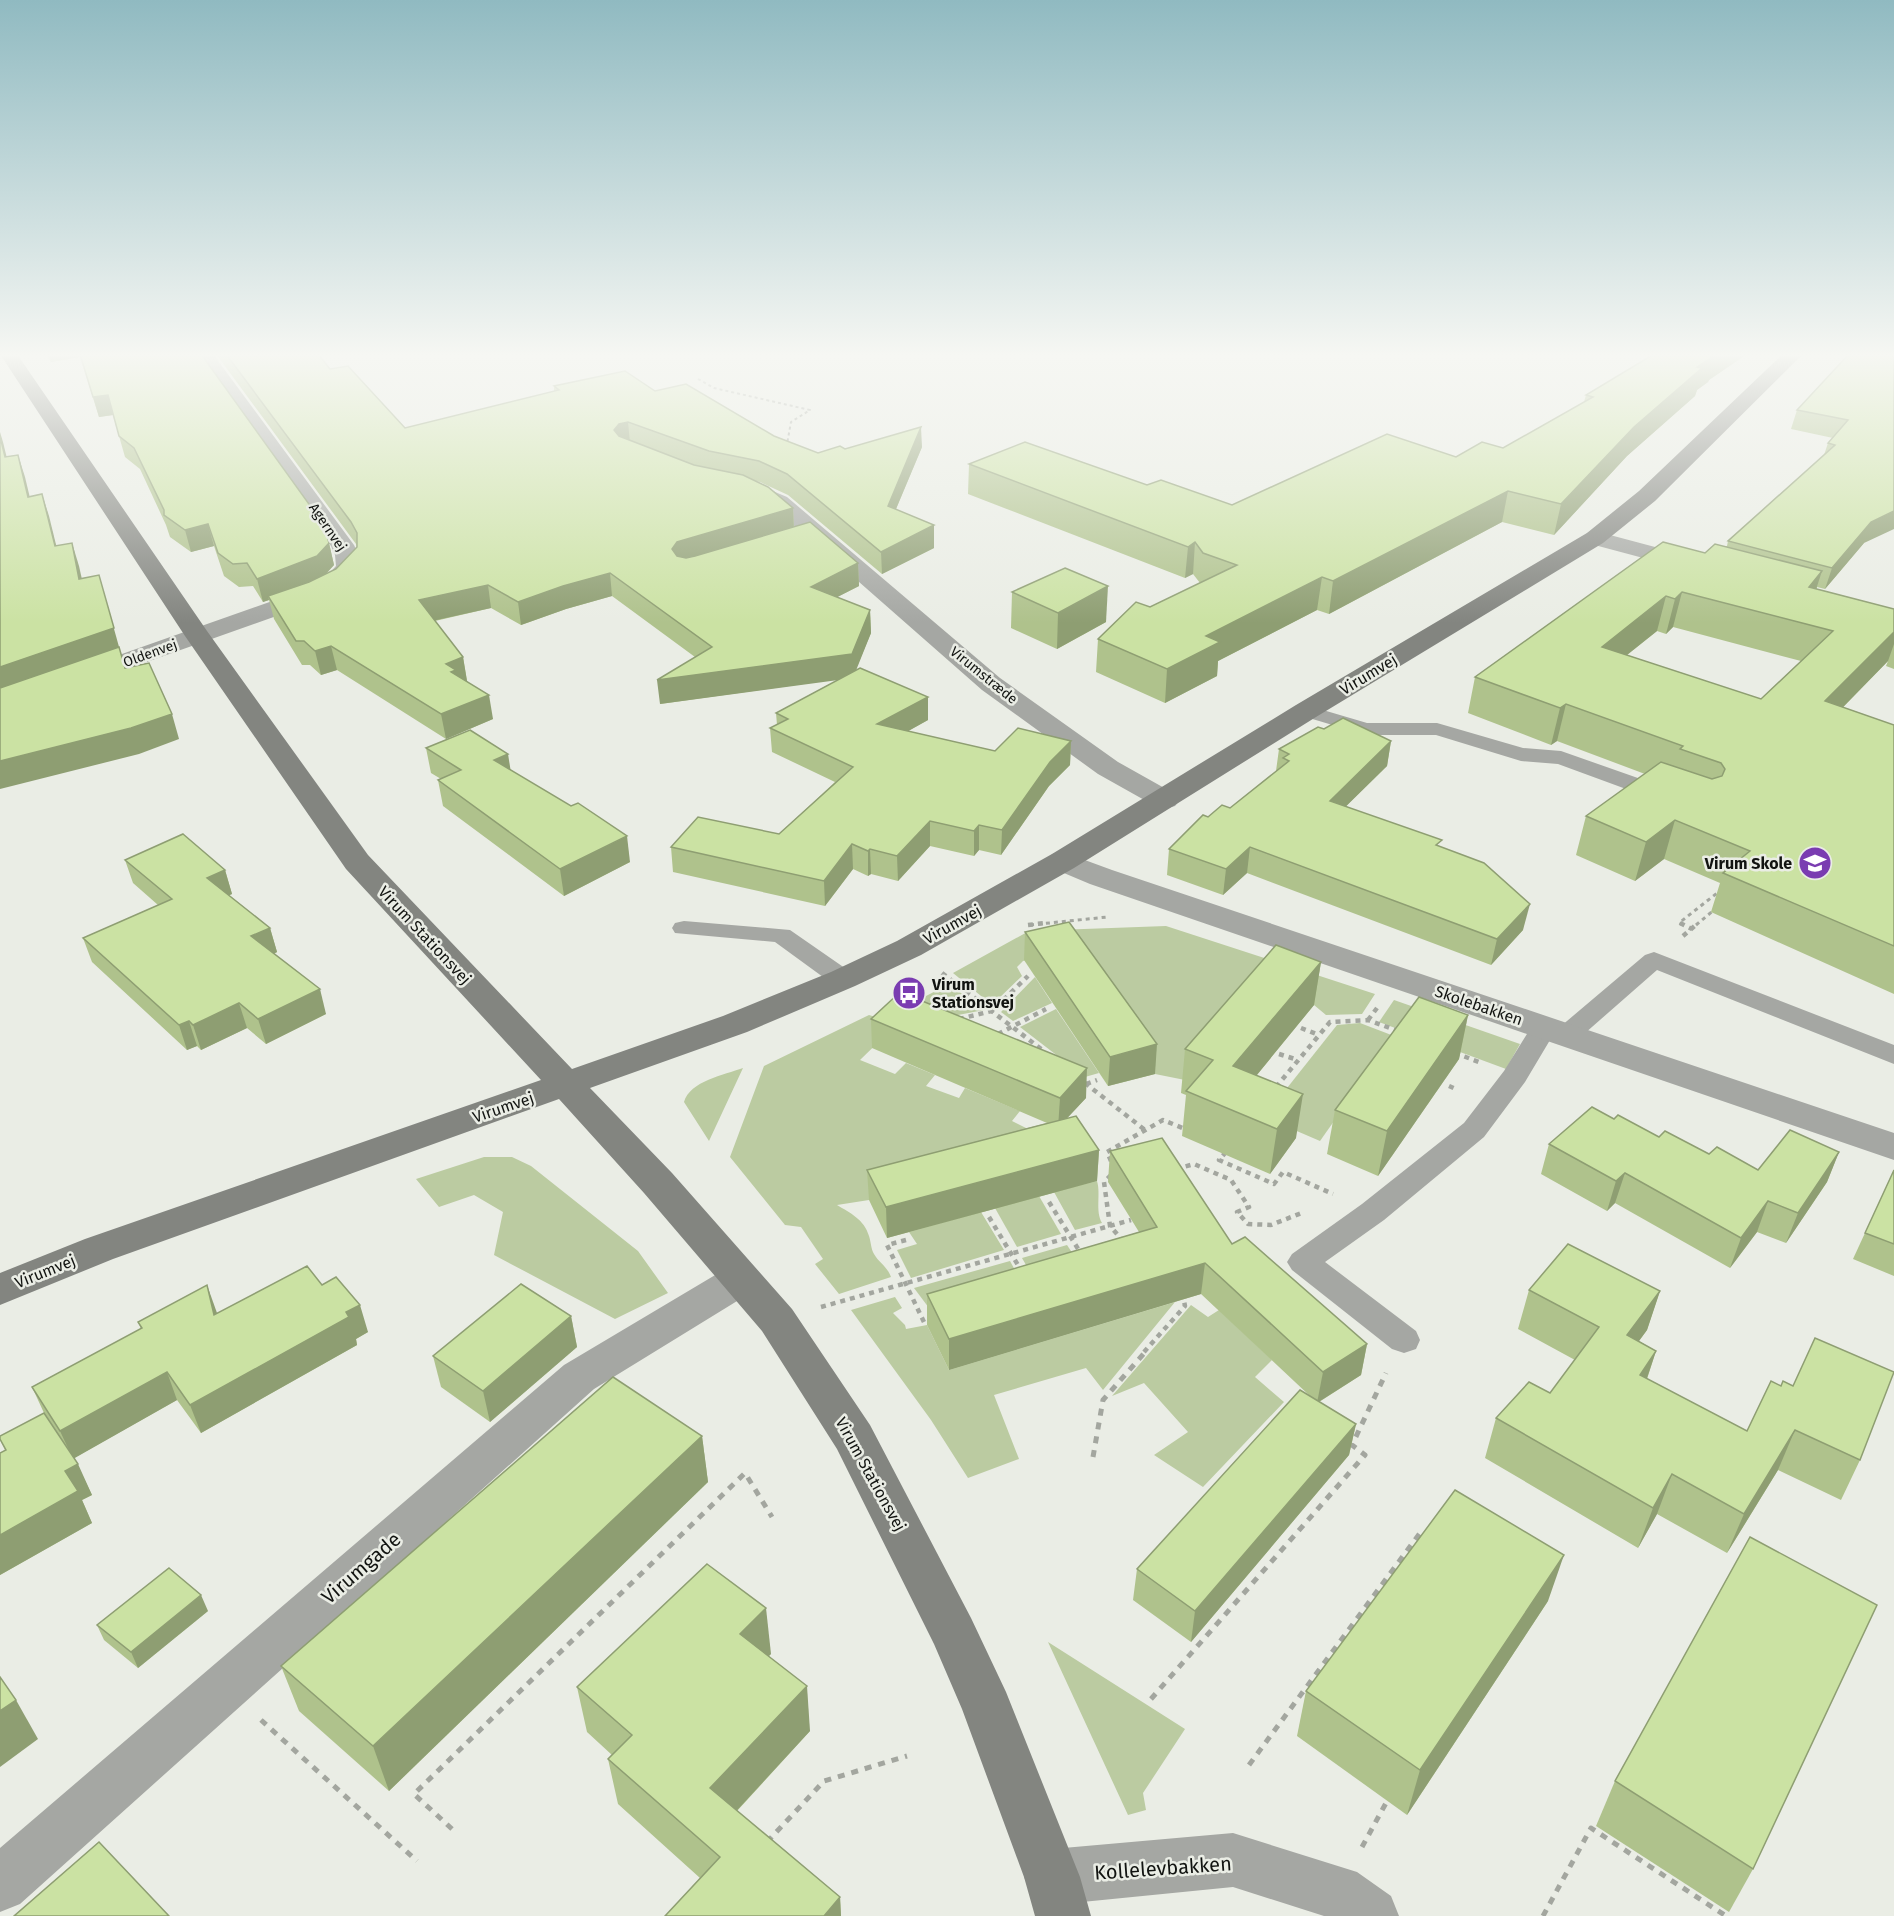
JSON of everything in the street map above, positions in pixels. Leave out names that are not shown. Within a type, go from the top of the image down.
[{"type":"street","name":"Virum Stationsvej","points":[[68,443],[198,636],[357,862],[667,1193],[777,1320],[854,1438],[954,1634],[988,1709],[1058,1896]]},
{"type":"street","name":"Agernvej","points":[[198,636],[304,598],[331,585],[348,568],[347,555],[342,545],[268,443]]},
{"type":"street","name":"Virumvej","points":[[0,1290],[110,1245],[735,1024],[843,979],[909,948],[1063,861],[1306,711],[1595,538],[1647,496],[1701,443]]},
{"type":"street","name":"Virumstræde","points":[[743,487],[779,502],[806,536],[992,684],[1108,768],[1165,800]]},
{"type":"street","points":[[1595,538],[1718,571]]},
{"type":"street","name":"Oldenvej","points":[[0,706],[198,636]]},
{"type":"street","name":"Skolebakken","points":[[1063,861],[1101,876],[1894,1147]]},
{"type":"street","name":"Virumgade","points":[[0,1884],[579,1377],[741,1279]]},
{"type":"street","name":"Kollelevbakken","points":[[1058,1896],[1233,1860],[1337,1892],[1371,1916]]},
{"type":"lane","points":[[1306,711],[1366,729],[1437,729],[1521,754],[1561,758],[1679,801]]},
{"type":"lane","points":[[684,928],[781,935],[843,979]]},
{"type":"lane","points":[[1404,1340],[1303,1262],[1373,1212],[1474,1130],[1515,1076],[1555,1031],[1654,960],[1894,1055]]},
{"type":"path","points":[[743,487],[785,453],[787,443]]},
{"type":"path","points":[[1692,929],[1679,923],[1726,885]]},
{"type":"path","points":[[1654,960],[1720,905]]},
{"type":"path","points":[[909,948],[1049,1055]]},
{"type":"path","points":[[948,1022],[992,1011],[1028,976]]},
{"type":"path","points":[[994,1036],[1046,1009]]},
{"type":"path","points":[[1269,1096],[1330,1022],[1368,1020],[1400,1032]]},
{"type":"path","points":[[1301,1028],[1319,1035]]},
{"type":"path","points":[[1452,1052],[1515,1076]]},
{"type":"path","points":[[1279,1053],[1298,1060]]},
{"type":"path","points":[[1077,1076],[1145,1130]]},
{"type":"path","points":[[1078,1091],[1086,1084],[1097,1080]]},
{"type":"path","points":[[1129,1244],[1121,1240],[1110,1226],[1104,1182],[1115,1170],[1107,1152],[1163,1120],[1186,1130]]},
{"type":"path","points":[[1218,1144],[1229,1149],[1219,1160],[1274,1184],[1283,1172],[1373,1212]]},
{"type":"path","points":[[1168,1171],[1194,1164],[1231,1180],[1250,1207],[1237,1212],[1248,1224],[1271,1225],[1315,1208]]},
{"type":"path","points":[[1323,1201],[1332,1193]]},
{"type":"path","points":[[1049,1202],[1086,1262]]},
{"type":"path","points":[[989,1217],[1026,1279]]},
{"type":"path","points":[[777,1320],[1131,1220]]},
{"type":"path","points":[[906,1240],[887,1245],[924,1322],[935,1318]]},
{"type":"path","points":[[1093,1457],[1103,1400],[1185,1306],[1181,1286]]},
{"type":"path","points":[[1151,1698],[1365,1455],[1352,1446],[1404,1340]]},
{"type":"path","points":[[452,1829],[414,1794],[746,1473],[772,1517]]},
{"type":"path","points":[[1249,1765],[1420,1533]]},
{"type":"path","points":[[283,1740],[417,1861]]},
{"type":"path","points":[[760,1849],[824,1781],[907,1756]]},
{"type":"path","points":[[1543,1916],[1591,1828],[1726,1916]]},
{"type":"green space","points":[[1166,926],[1375,994],[1362,1014],[1326,1015],[1314,1005],[1190,1081],[1155,1074],[1067,950],[1023,961],[1017,967],[1022,976],[992,1005],[953,973],[1029,931]]},
{"type":"green space","points":[[1035,977],[1052,1003],[1013,1021],[1001,1012]]},
{"type":"green space","points":[[949,984],[984,1010],[927,1021],[900,1021],[860,1060],[895,1074],[906,1063],[935,1075],[926,1086],[959,1098],[965,1088],[1020,1111],[1012,1121],[1044,1137],[869,1200],[837,1205],[864,1225],[874,1254],[891,1277],[839,1294],[815,1264],[823,1259],[801,1227],[785,1225],[730,1157],[764,1066],[869,1015],[882,1019]]},
{"type":"green space","points":[[1394,1000],[1520,1044],[1506,1069],[1379,1022]]},
{"type":"green space","points":[[1056,1009],[1099,1073],[1085,1077],[1020,1027]]},
{"type":"green space","points":[[1360,1023],[1394,1036],[1320,1141],[1264,1117],[1337,1025]]},
{"type":"green space","points":[[743,1068],[709,1141],[684,1102],[687,1095],[700,1084]]},
{"type":"green space","points":[[484,1157],[512,1157],[531,1166],[638,1251],[668,1293],[615,1319],[494,1255],[503,1212],[474,1195],[439,1207],[416,1179]]},
{"type":"green space","points":[[1097,1181],[1102,1223],[1075,1230],[1054,1192]]},
{"type":"green space","points":[[1039,1196],[1061,1234],[1017,1247],[995,1208]]},
{"type":"green space","points":[[981,1212],[1004,1250],[911,1278],[897,1250],[917,1244],[909,1232]]},
{"type":"green space","points":[[1067,1245],[1079,1263],[1041,1291],[1022,1258]]},
{"type":"green space","points":[[1010,1261],[1021,1281],[932,1312],[914,1288]]},
{"type":"green space","points":[[895,1297],[902,1308],[893,1313],[906,1329],[927,1325],[949,1370],[1175,1302],[1103,1390],[1086,1368],[994,1395],[1019,1459],[968,1478],[931,1420],[851,1310]]},
{"type":"green space","points":[[1191,1305],[1208,1317],[1219,1310],[1272,1360],[1255,1377],[1284,1402],[1203,1487],[1154,1455],[1188,1432],[1144,1383],[1112,1396]]},
{"type":"green space","points":[[1048,1642],[1185,1729],[1143,1793],[1146,1810],[1128,1815]]},
{"type":"building","points":[[2,443],[5,457],[18,455],[28,497],[42,494],[55,546],[72,543],[79,579],[99,575],[114,628],[0,667]]},
{"type":"building","points":[[128,443],[265,443],[324,525],[329,543],[317,556],[257,579],[247,563],[233,564],[218,553],[208,524],[185,530],[164,515],[164,510],[134,448]]},
{"type":"building","points":[[293,443],[638,443],[694,465],[743,475],[768,487],[793,508],[677,542],[672,549],[677,556],[686,558],[695,556],[810,522],[858,563],[811,587],[870,610],[852,654],[657,680],[712,647],[610,573],[518,602],[488,585],[419,600],[463,657],[446,664],[456,670],[451,672],[489,695],[441,714],[331,646],[315,651],[304,641],[296,641],[268,596],[309,582],[336,569],[357,547],[357,533]]},
{"type":"building","points":[[688,443],[793,443],[818,453],[840,446],[845,449],[864,443],[914,443],[888,506],[934,525],[881,552],[787,474],[759,461],[709,451]]},
{"type":"building","points":[[1021,443],[1029,443],[1147,485],[1161,480],[1232,505],[1366,443],[1415,443],[1456,457],[1480,443],[1503,448],[1511,443],[1618,443],[1561,504],[1508,491],[1333,581],[1322,577],[1206,636],[1220,642],[1167,669],[1098,639],[1136,602],[1150,607],[1237,565],[1203,553],[1195,542],[1188,547],[969,464]]},
{"type":"building","points":[[1829,443],[1894,443],[1894,511],[1871,522],[1832,568],[1728,541],[1835,445]]},
{"type":"building","points":[[1663,542],[1705,553],[1715,544],[1822,571],[1809,587],[1894,609],[1894,632],[1825,701],[1894,725],[1894,946],[1723,873],[1750,851],[1675,820],[1646,842],[1586,816],[1661,762],[1712,779],[1722,776],[1725,769],[1721,763],[1680,749],[1683,746],[1566,704],[1560,708],[1475,677]],"holes":[[[1682,592],[1833,631],[1761,699],[1602,647],[1666,596],[1675,599]]]},
{"type":"building","points":[[1065,568],[1108,586],[1058,613],[1012,592]]},
{"type":"building","points":[[119,647],[125,668],[149,663],[172,714],[131,728],[0,761],[0,688]]},
{"type":"building","points":[[860,668],[928,697],[877,724],[995,751],[1018,728],[1071,741],[1050,762],[1002,830],[979,825],[974,831],[930,821],[897,856],[870,849],[868,851],[852,844],[824,881],[671,847],[698,817],[779,834],[853,767],[770,728],[788,719],[776,713]]},
{"type":"building","points":[[1343,718],[1391,741],[1330,801],[1442,840],[1436,845],[1484,863],[1530,904],[1497,939],[1250,847],[1226,869],[1169,849],[1203,815],[1208,817],[1222,805],[1230,808],[1289,761],[1283,758],[1289,754],[1279,749],[1318,727],[1324,729]]},
{"type":"building","points":[[470,730],[508,754],[494,760],[571,806],[578,803],[627,836],[560,869],[438,780],[461,770],[426,748]]},
{"type":"building","points":[[183,834],[225,870],[207,878],[270,928],[251,936],[320,989],[258,1019],[239,1003],[193,1025],[189,1021],[179,1025],[83,938],[172,899],[125,860]]},
{"type":"building","points":[[1069,922],[1157,1044],[1110,1057],[1025,932]]},
{"type":"building","points":[[1276,945],[1321,962],[1233,1066],[1303,1094],[1277,1129],[1186,1091],[1213,1060],[1185,1049]]},
{"type":"building","points":[[900,992],[1087,1068],[1060,1098],[871,1019]]},
{"type":"building","points":[[1419,997],[1468,1015],[1387,1131],[1335,1110]]},
{"type":"building","points":[[1592,1107],[1614,1119],[1618,1115],[1659,1137],[1665,1131],[1709,1154],[1717,1147],[1758,1170],[1790,1130],[1839,1152],[1798,1213],[1768,1201],[1741,1238],[1625,1173],[1616,1181],[1549,1144]]},
{"type":"building","points":[[1076,1116],[1099,1150],[886,1207],[867,1170]]},
{"type":"building","points":[[1162,1138],[1232,1244],[1245,1237],[1367,1344],[1323,1372],[1205,1263],[949,1339],[927,1294],[1157,1227],[1110,1151]]},
{"type":"building","points":[[1894,1170],[1894,1244],[1865,1233]]},
{"type":"building","points":[[1568,1244],[1660,1291],[1627,1335],[1656,1351],[1640,1375],[1747,1431],[1771,1381],[1781,1386],[1783,1381],[1793,1386],[1815,1338],[1894,1372],[1860,1460],[1795,1430],[1744,1514],[1672,1474],[1653,1508],[1496,1418],[1529,1382],[1550,1393],[1599,1327],[1529,1290]]},
{"type":"building","points":[[307,1266],[322,1285],[336,1277],[360,1305],[346,1312],[349,1317],[190,1405],[167,1372],[60,1431],[32,1387],[142,1328],[138,1322],[207,1285],[214,1315]]},
{"type":"building","points":[[521,1284],[571,1316],[483,1391],[433,1356]]},
{"type":"building","points":[[613,1377],[702,1436],[373,1746],[281,1666]]},
{"type":"building","points":[[1300,1390],[1356,1424],[1195,1611],[1137,1569]]},
{"type":"building","points":[[44,1413],[78,1464],[65,1471],[78,1491],[0,1535],[0,1453],[6,1450],[0,1436]]},
{"type":"building","points":[[1455,1490],[1564,1555],[1420,1770],[1306,1691]]},
{"type":"building","points":[[1750,1537],[1877,1605],[1753,1869],[1615,1781]]},
{"type":"building","points":[[707,1564],[766,1608],[740,1634],[807,1686],[710,1788],[840,1897],[824,1916],[665,1916],[720,1857],[608,1759],[632,1735],[577,1687]]},
{"type":"building","points":[[169,1568],[201,1595],[131,1652],[97,1625]]},
{"type":"building","points":[[0,1677],[16,1700],[0,1711]]},
{"type":"building","points":[[99,1842],[169,1916],[14,1916]]},
{"type":"place","name":"Virum Skole","points":[[1815,863]]},
{"type":"place","name":"Virum Stationsvej","points":[[909,993]]}]
